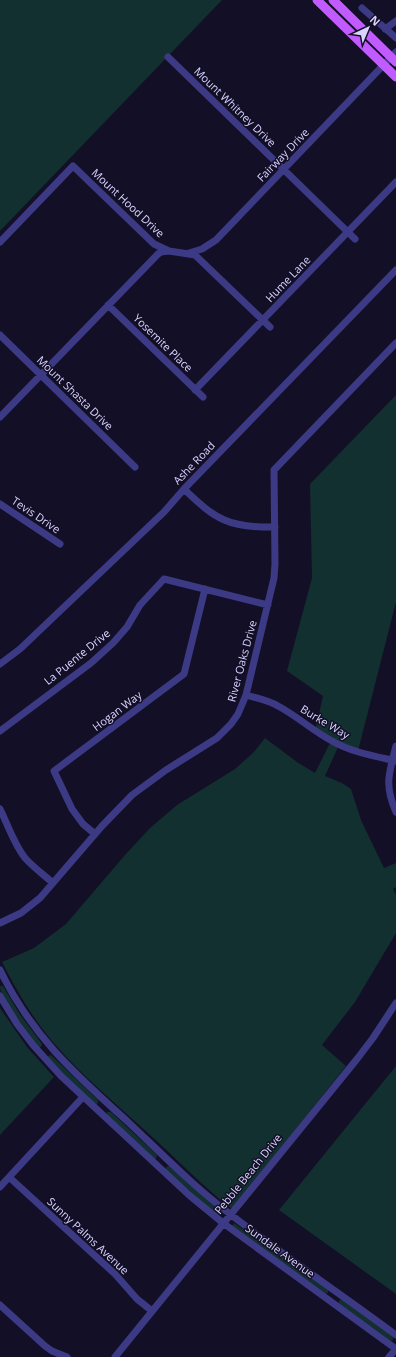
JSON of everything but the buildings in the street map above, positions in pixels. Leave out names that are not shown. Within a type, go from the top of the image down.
[{"type":"main road","points":[[318,0],[391,60]]},
{"type":"main road","points":[[333,0],[391,60],[396,77]]},
{"type":"street","points":[[362,8],[396,38]]},
{"type":"street","points":[[385,29],[396,21]]},
{"type":"street","name":"Mount Whitney Drive","points":[[168,57],[355,239]]},
{"type":"street","name":"Fairway Drive","points":[[187,253],[202,249],[216,240],[391,60]]},
{"type":"street","name":"Mount Hood Drive","points":[[0,242],[73,166],[148,240],[169,251],[195,255],[270,328]]},
{"type":"street","name":"Hume Lane","points":[[195,390],[396,182]]},
{"type":"street","points":[[0,417],[158,254],[169,251]]},
{"type":"street","name":"Ashe Road","points":[[0,664],[20,649],[164,512],[184,489],[396,270]]},
{"type":"street","name":"Yosemite Place","points":[[108,305],[203,397]]},
{"type":"street","name":"Mount Shasta Drive","points":[[0,334],[135,467]]},
{"type":"street","name":"River Oaks Drive","points":[[0,924],[30,907],[117,810],[149,782],[217,738],[224,732],[238,714],[246,695],[274,578],[274,470],[396,343]]},
{"type":"street","points":[[184,489],[204,508],[224,520],[245,526],[275,528]]},
{"type":"street","name":"Tevis Drive","points":[[0,504],[60,544]]},
{"type":"street","name":"La Puente Drive","points":[[0,731],[85,667],[113,643],[127,627],[140,605],[164,579],[268,605]]},
{"type":"street","name":"Hogan Way","points":[[95,834],[83,824],[74,813],[54,771],[184,674],[205,589]]},
{"type":"street","name":"Burke Way","points":[[246,695],[265,700],[276,705],[339,745],[394,761]]},
{"type":"street","points":[[396,746],[388,784],[391,801],[396,812]]},
{"type":"street","points":[[0,809],[19,849],[24,856],[53,883]]},
{"type":"street","name":"Sundale Avenue","points":[[0,970],[14,997],[49,1046],[72,1070],[200,1189],[230,1214],[396,1335]]},
{"type":"street","name":"Sundale Avenue","points":[[0,996],[40,1054],[61,1076],[202,1206],[223,1223],[396,1349]]},
{"type":"street","name":"Pebble Beach Drive","points":[[114,1357],[357,1059],[396,1003]]},
{"type":"street","points":[[40,1054],[49,1046]]},
{"type":"street","points":[[0,1187],[83,1097]]},
{"type":"street","points":[[99,1112],[107,1103]]},
{"type":"street","points":[[157,1165],[165,1156]]},
{"type":"street","name":"Sunny Palms Avenue","points":[[9,1177],[115,1274],[137,1299],[152,1311]]},
{"type":"street","points":[[0,1304],[45,1346],[52,1351],[67,1357]]},
{"type":"street","points":[[389,1357],[396,1349]]},
{"type":"green space","points":[[0,0],[222,0],[0,231]]},
{"type":"green space","points":[[396,395],[396,602],[358,751],[339,745],[325,776],[342,783],[351,789],[361,820],[384,868],[396,863],[396,887],[393,889],[396,895],[396,933],[355,1002],[322,1045],[346,1066],[232,1209],[200,1182],[63,1054],[31,1013],[2,962],[34,948],[66,924],[150,828],[177,805],[235,769],[254,752],[265,738],[297,762],[315,773],[331,741],[315,731],[323,696],[287,671],[312,578],[310,484]]},
{"type":"green space","points":[[0,986],[3,986],[19,1013],[42,1044],[41,1047],[38,1047],[9,1009],[1,993]]},
{"type":"green space","points":[[0,1008],[27,1047],[54,1077],[0,1135]]},
{"type":"green space","points":[[51,1055],[98,1100],[96,1105],[47,1059],[48,1056]]},
{"type":"green space","points":[[396,1066],[396,1294],[279,1210]]},
{"type":"green space","points":[[107,1112],[111,1112],[157,1155],[156,1159],[154,1159],[107,1115]]},
{"type":"green space","points":[[169,1166],[220,1211],[220,1214],[217,1215],[166,1170],[166,1167]]},
{"type":"green space","points":[[234,1223],[328,1289],[328,1293],[325,1293],[232,1226]]},
{"type":"green space","points":[[341,1299],[393,1337],[393,1340],[391,1341],[339,1304]]}]
